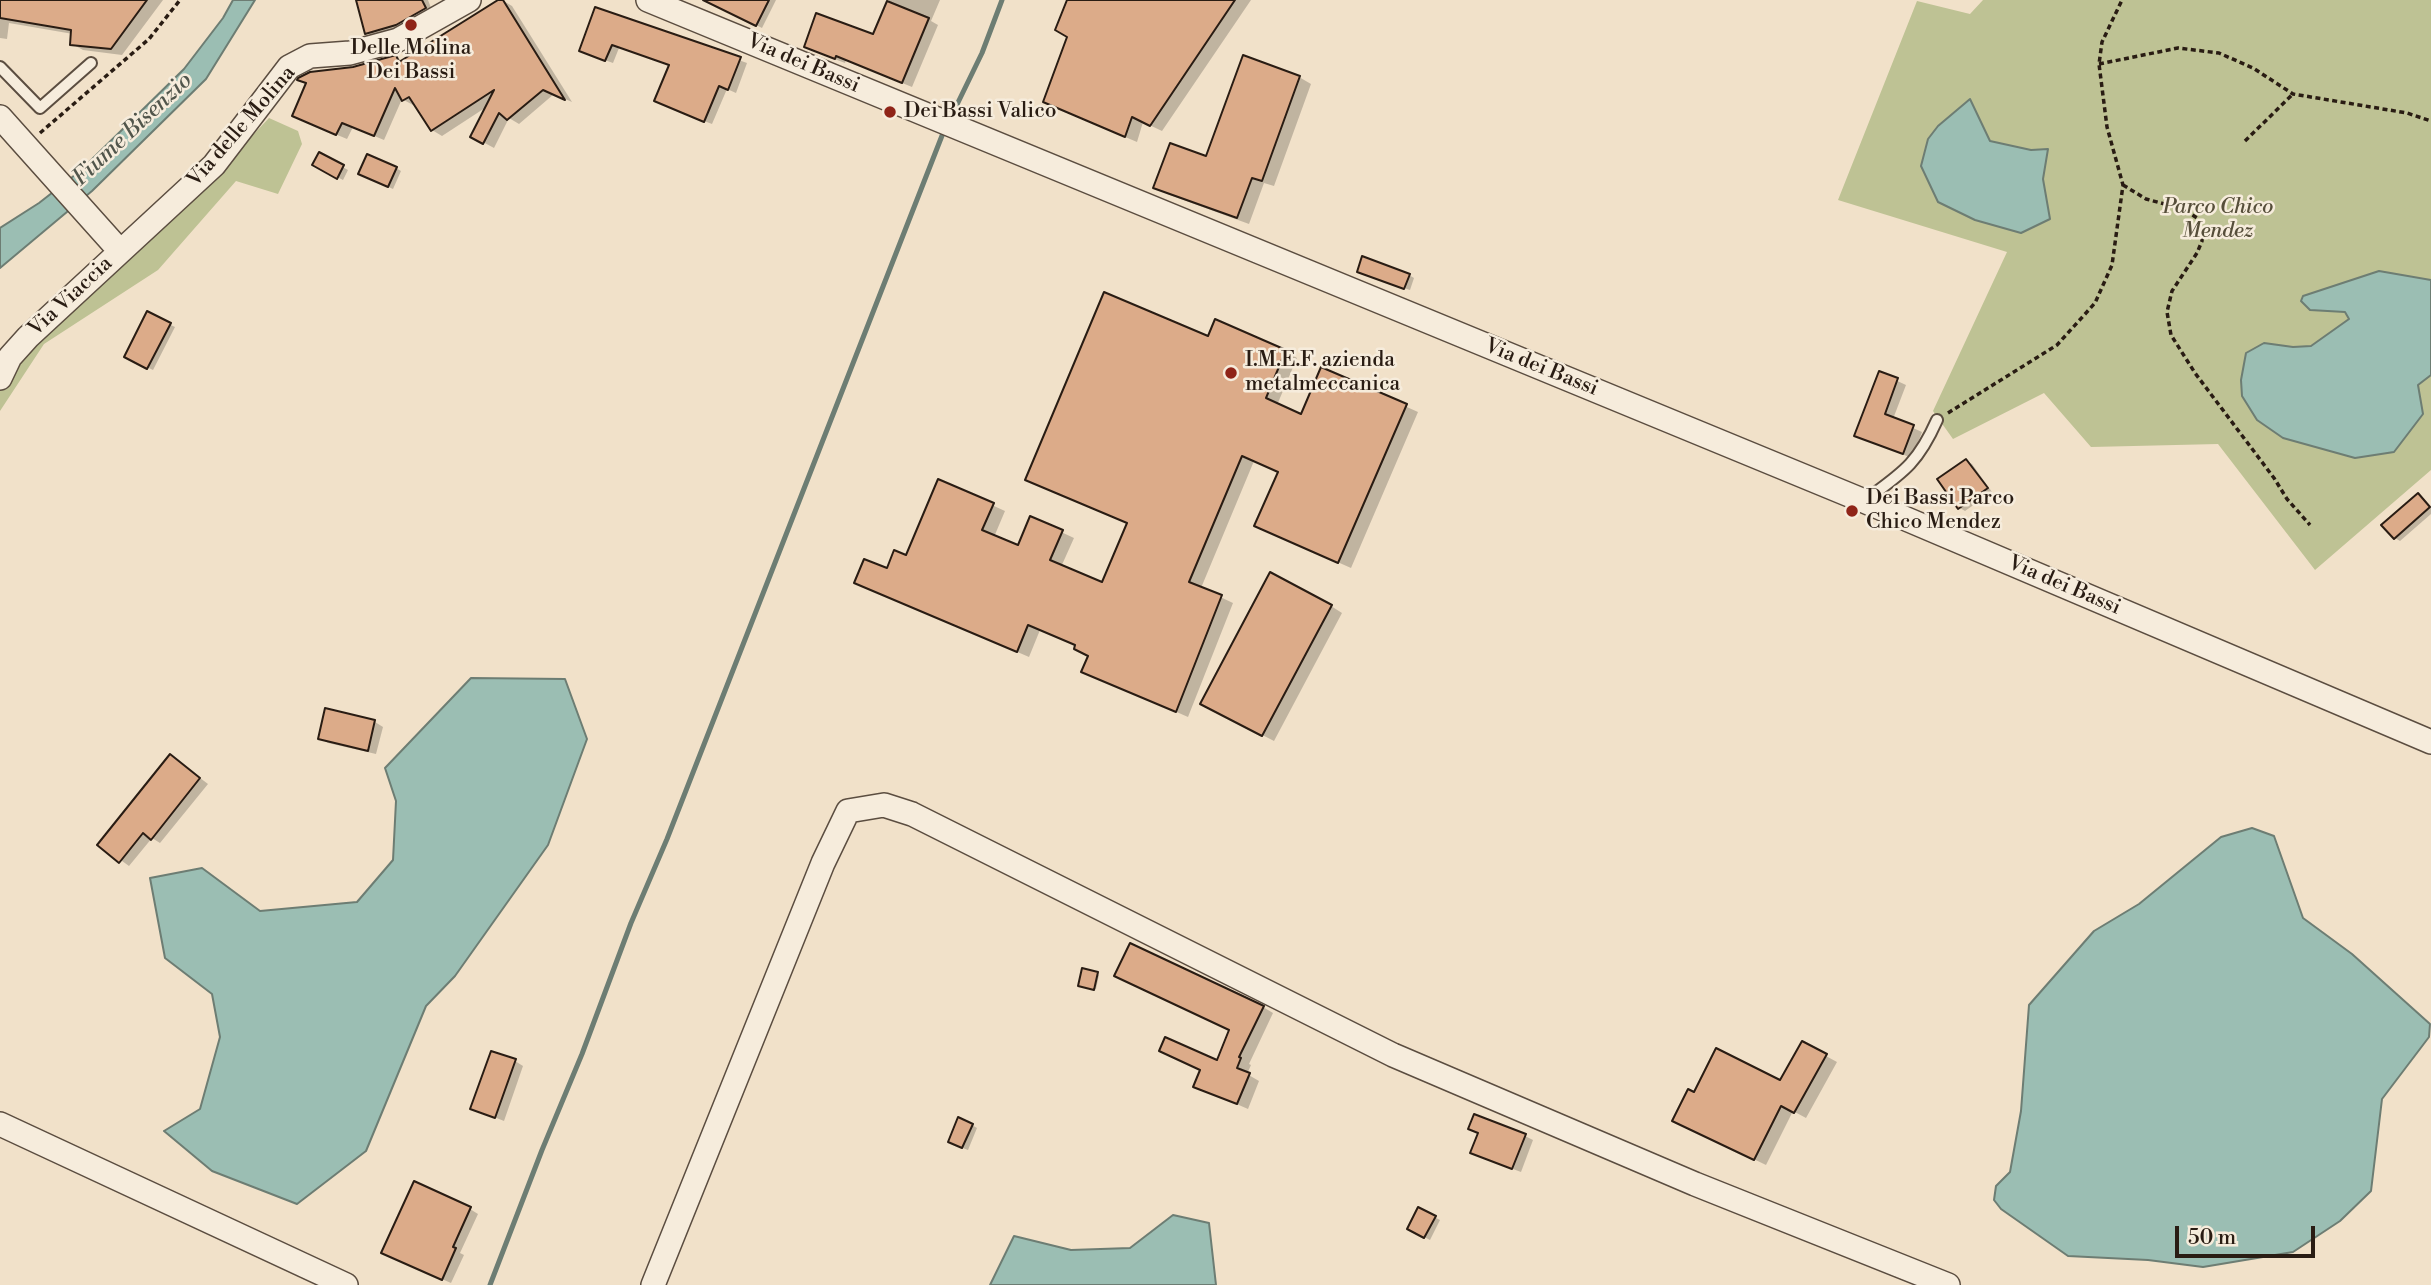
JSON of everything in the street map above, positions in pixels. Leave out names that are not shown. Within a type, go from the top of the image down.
[{"type":"street","name":"Via delle Molina","points":[[114,245],[214,165],[289,67],[310,56],[350,53],[398,40],[469,0]]},
{"type":"street","name":"Via dei Bassi","points":[[648,0],[1864,501],[2431,743]]},
{"type":"street","points":[[0,117],[114,245]]},
{"type":"street","name":"Via Viaccia","points":[[0,378],[10,357],[114,245]]},
{"type":"street","points":[[653,1285],[833,842],[848,811],[884,806],[912,814],[1394,1055],[1695,1184],[1948,1285]]},
{"type":"street","points":[[0,1124],[346,1285]]},
{"type":"lane","points":[[0,67],[40,108],[91,63]]},
{"type":"lane","points":[[1864,501],[1918,457],[1937,420]]},
{"type":"path","points":[[25,146],[149,39],[180,0]]},
{"type":"path","points":[[1937,420],[2056,345],[2095,303],[2112,265],[2123,185],[2107,127],[2099,64],[2102,42],[2122,0]]},
{"type":"path","points":[[2099,64],[2178,48],[2219,53],[2253,68],[2293,94],[2407,113],[2431,121]]},
{"type":"path","points":[[2245,141],[2293,94]]},
{"type":"path","points":[[2123,185],[2146,199],[2183,209],[2197,218],[2202,230],[2202,241],[2172,291],[2167,312],[2171,335],[2195,373],[2287,499],[2310,525]]},
{"type":"green space","name":"Parco Chico Mendez","points":[[1983,0],[2431,0],[2431,470],[2315,570],[2218,444],[2091,447],[2044,393],[1953,439],[1933,411],[2007,252],[1838,200],[1917,1],[1970,14]]},
{"type":"green space","points":[[269,118],[298,131],[302,144],[278,194],[236,181],[158,270],[44,344],[0,411],[0,390],[19,359],[185,207]]},
{"type":"water","name":"Fiume Bisenzio","points":[[233,0],[255,0],[206,79],[92,191],[0,268],[0,228],[39,203],[80,171],[184,69],[223,18]]},
{"type":"water","points":[[1970,99],[1990,141],[2031,150],[2048,149],[2043,179],[2050,219],[2021,233],[1975,220],[1938,202],[1921,166],[1928,139],[1938,126]]},
{"type":"water","points":[[2379,271],[2431,280],[2431,375],[2418,385],[2423,414],[2394,452],[2355,458],[2283,438],[2257,420],[2242,396],[2241,380],[2246,353],[2264,343],[2293,347],[2311,346],[2349,319],[2345,312],[2310,310],[2301,301],[2303,296]]},
{"type":"water","points":[[471,678],[565,679],[587,739],[548,845],[455,976],[426,1006],[366,1151],[297,1204],[212,1171],[164,1131],[200,1109],[220,1037],[212,994],[165,958],[150,878],[202,868],[260,911],[357,902],[393,860],[396,801],[385,768]]},
{"type":"water","points":[[2252,828],[2274,836],[2303,918],[2352,954],[2430,1024],[2429,1037],[2382,1099],[2371,1191],[2340,1221],[2293,1252],[2203,1267],[2148,1260],[2068,1256],[2001,1209],[1994,1200],[1996,1186],[2010,1172],[2021,1111],[2029,1005],[2094,931],[2139,904],[2221,837]]},
{"type":"water","points":[[1173,1215],[1209,1223],[1216,1285],[990,1285],[1014,1236],[1071,1250],[1130,1248]]},
{"type":"building","points":[[0,0],[147,0],[111,49],[70,45],[71,30],[0,18]]},
{"type":"building","points":[[356,0],[422,0],[426,8],[396,25],[365,34]]},
{"type":"building","points":[[498,0],[503,0],[565,100],[543,90],[507,120],[499,113],[483,144],[470,137],[494,90],[431,131],[409,97],[402,101],[395,88],[374,136],[342,123],[336,135],[292,116],[306,83],[297,80],[298,78],[310,72],[353,67],[396,55],[399,62]]},
{"type":"building","points":[[703,0],[769,0],[756,26]]},
{"type":"building","points":[[1067,0],[1235,0],[1150,126],[1132,117],[1125,137],[1043,102],[1067,37],[1055,30]]},
{"type":"building","points":[[887,1],[929,18],[902,83],[836,56],[835,59],[804,47],[816,13],[873,34]]},
{"type":"building","points":[[595,7],[741,57],[728,90],[719,86],[704,122],[654,101],[669,65],[612,45],[605,61],[579,51]]},
{"type":"building","points":[[1243,55],[1300,76],[1262,181],[1252,178],[1237,218],[1153,188],[1170,143],[1206,156]]},
{"type":"building","points":[[319,152],[344,165],[337,179],[312,165]]},
{"type":"building","points":[[367,154],[397,167],[388,187],[358,174]]},
{"type":"building","points":[[1362,256],[1410,274],[1404,289],[1357,272]]},
{"type":"building","points":[[1104,292],[1208,336],[1215,319],[1286,350],[1266,398],[1301,414],[1321,367],[1407,404],[1338,563],[1254,526],[1278,472],[1242,456],[1189,582],[1222,595],[1176,712],[1081,672],[1088,656],[1074,649],[1075,645],[1028,625],[1017,652],[854,583],[864,559],[887,568],[894,550],[906,555],[938,479],[994,503],[982,530],[1018,545],[1030,516],[1063,530],[1050,560],[1102,582],[1127,523],[1025,480]]},
{"type":"building","points":[[147,311],[171,323],[147,369],[124,357]]},
{"type":"building","points":[[1879,371],[1898,378],[1885,414],[1914,425],[1903,454],[1854,436]]},
{"type":"building","points":[[1966,459],[1988,488],[1958,509],[1937,479]]},
{"type":"building","points":[[2418,493],[2430,507],[2394,539],[2381,525]]},
{"type":"building","points":[[1270,572],[1332,605],[1262,736],[1200,704]]},
{"type":"building","points":[[325,708],[375,720],[368,751],[318,739]]},
{"type":"building","points":[[170,754],[200,778],[151,840],[143,833],[119,863],[97,845]]},
{"type":"building","points":[[1130,943],[1264,1006],[1239,1057],[1241,1058],[1237,1068],[1250,1073],[1237,1104],[1193,1087],[1200,1070],[1159,1051],[1165,1037],[1217,1060],[1229,1030],[1114,976]]},
{"type":"building","points":[[1082,968],[1098,972],[1094,990],[1078,986]]},
{"type":"building","points":[[1802,1041],[1827,1054],[1794,1113],[1781,1106],[1754,1160],[1672,1121],[1688,1089],[1694,1092],[1716,1048],[1780,1080]]},
{"type":"building","points":[[491,1051],[516,1059],[495,1118],[470,1109]]},
{"type":"building","points":[[1474,1114],[1526,1134],[1512,1169],[1470,1153],[1478,1133],[1468,1129]]},
{"type":"building","points":[[958,1117],[973,1124],[962,1148],[948,1142]]},
{"type":"building","points":[[414,1181],[471,1207],[442,1280],[381,1253]]},
{"type":"building","points":[[1418,1207],[1436,1216],[1424,1238],[1407,1229]]},
{"type":"waterway","points":[[950,119],[982,53],[1002,0]]},
{"type":"waterway","points":[[490,1285],[945,128]]},
{"type":"place","name":"Delle Molina Dei Bassi","points":[[411,25]]},
{"type":"place","name":"Dei Bassi Valico","points":[[890,112]]},
{"type":"place","name":"I.M.E.F. azienda metalmeccanica","points":[[1231,373]]},
{"type":"place","name":"Dei Bassi Parco Chico Mendez","points":[[1852,511]]}]
